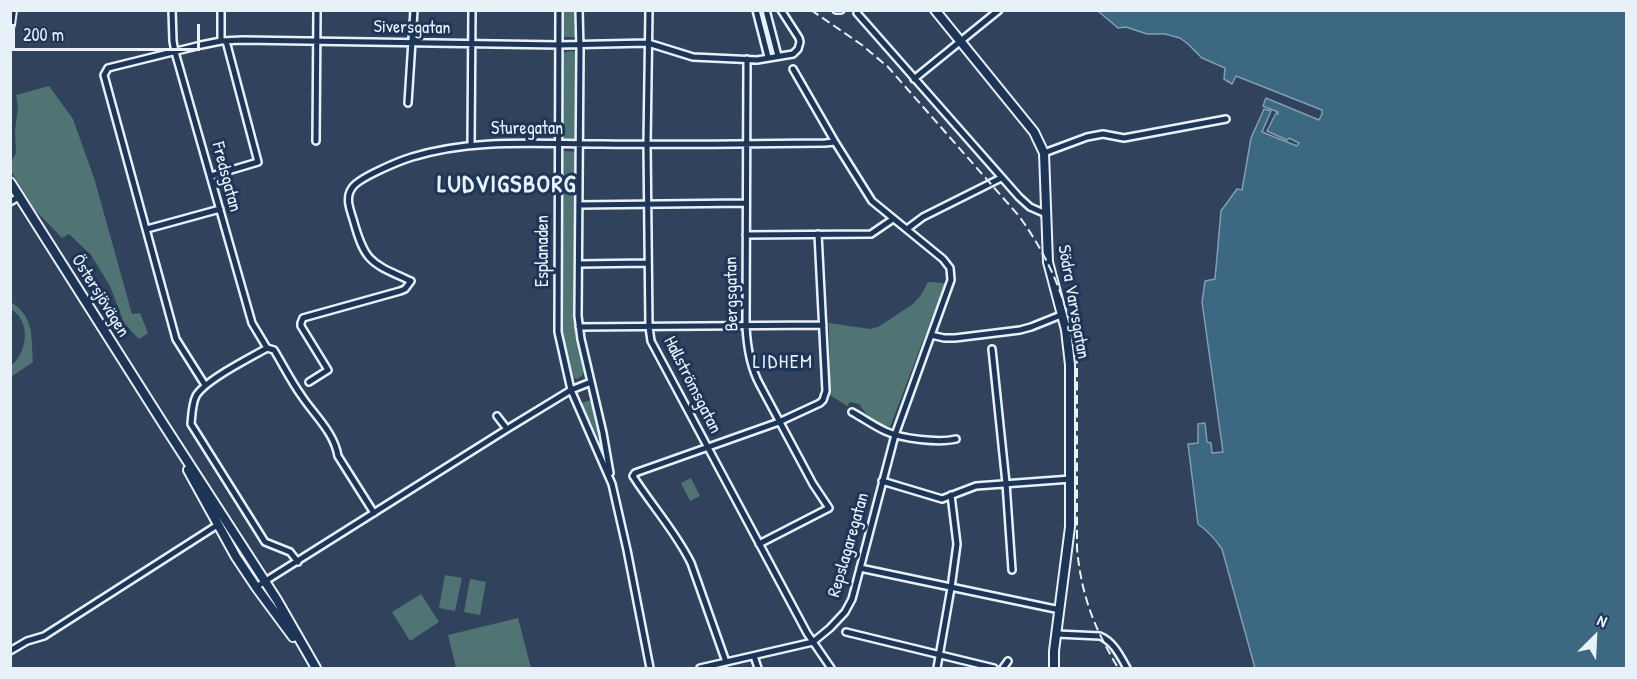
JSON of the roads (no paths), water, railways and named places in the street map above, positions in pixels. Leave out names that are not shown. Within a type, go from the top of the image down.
[{"type":"main road","points":[[10,25],[12,10]]},
{"type":"main road","name":"Södra Varvsgatan","points":[[935,10],[1034,132],[1044,153],[1049,270],[1067,338],[1070,365],[1070,527],[1053,669]]},
{"type":"main road","name":"Östersjövägen","points":[[10,182],[277,600],[314,665]]},
{"type":"main road","name":"Östersjövägen","points":[[164,425],[218,525],[256,587],[314,665]]},
{"type":"street","name":"Fredsgatan","points":[[172,10],[175,52],[252,323],[267,348],[274,350],[302,396],[328,432],[337,447],[338,456],[374,513]]},
{"type":"street","points":[[211,176],[258,162],[223,41],[221,10]]},
{"type":"street","points":[[316,141],[317,10]]},
{"type":"street","points":[[408,103],[414,10]]},
{"type":"street","points":[[471,145],[472,10]]},
{"type":"street","name":"Esplanaden","points":[[559,10],[557,320],[571,390],[612,483]]},
{"type":"street","name":"Esplanaden","points":[[579,10],[579,327],[612,483]]},
{"type":"street","name":"Hallströmsgatan","points":[[649,10],[647,144],[651,341],[759,544],[813,642],[831,669]]},
{"type":"street","points":[[756,10],[768,57]]},
{"type":"street","points":[[766,10],[778,56]]},
{"type":"street","name":"Siversgatan","points":[[147,229],[104,75],[106,69],[114,66],[223,41],[316,40],[559,45],[648,43],[693,57],[758,60],[793,54],[798,49],[799,38],[781,10]]},
{"type":"street","points":[[836,10],[841,10]]},
{"type":"street","points":[[914,79],[999,11]]},
{"type":"street","points":[[857,13],[1025,204],[1046,214]]},
{"type":"street","name":"Bergsgatan","points":[[747,59],[746,326],[748,351],[755,376],[813,484],[829,507],[759,544]]},
{"type":"street","points":[[793,69],[872,201],[906,229],[923,217],[1001,177]]},
{"type":"street","points":[[1044,153],[1087,137],[1103,134],[1124,138],[1226,120]]},
{"type":"street","name":"Sturegatan","points":[[309,382],[328,370],[301,326],[303,318],[400,291],[405,289],[411,281],[379,266],[366,255],[358,239],[349,205],[350,192],[357,182],[409,158],[471,145],[835,142]]},
{"type":"street","points":[[10,202],[20,196]]},
{"type":"street","points":[[579,206],[746,203]]},
{"type":"street","points":[[206,385],[176,339],[147,229],[220,209]]},
{"type":"street","points":[[746,235],[871,234],[893,219]]},
{"type":"street","name":"Repslagaregatan","points":[[700,669],[813,642],[830,628],[852,599],[895,435],[951,280],[950,268],[943,258],[906,229]]},
{"type":"street","points":[[726,662],[684,548],[633,476],[635,473],[779,422],[820,403],[825,396],[818,234]]},
{"type":"street","points":[[579,264],[648,263]]},
{"type":"street","points":[[931,334],[944,338],[955,338],[1020,330],[1061,315]]},
{"type":"street","points":[[579,327],[823,325]]},
{"type":"street","points":[[267,348],[206,385],[195,399],[191,424],[265,542],[290,552],[298,562]]},
{"type":"street","points":[[992,349],[1006,483],[1012,570]]},
{"type":"street","points":[[256,587],[507,429],[571,390],[591,382]]},
{"type":"street","points":[[852,412],[895,435],[944,442],[956,439]]},
{"type":"street","points":[[497,416],[507,429]]},
{"type":"street","points":[[882,481],[942,499],[976,486],[1071,479]]},
{"type":"street","points":[[612,483],[650,669]]},
{"type":"street","points":[[936,669],[957,544],[951,495]]},
{"type":"street","points":[[10,651],[27,641],[44,636],[226,520]]},
{"type":"street","points":[[860,568],[1060,610]]},
{"type":"street","points":[[846,632],[939,655],[972,666],[994,669]]},
{"type":"street","points":[[1057,634],[1105,638],[1114,646],[1127,669]]},
{"type":"street","points":[[754,656],[758,669]]},
{"type":"street","points":[[1003,669],[1008,661]]},
{"type":"water","points":[[1098,11],[1626,11],[1626,668],[1255,668],[1222,549],[1198,524],[1188,444],[1198,443],[1198,424],[1205,423],[1207,442],[1211,443],[1212,453],[1223,452],[1202,302],[1205,281],[1215,279],[1221,211],[1237,189],[1242,190],[1251,138],[1264,109],[1271,111],[1262,132],[1297,146],[1299,143],[1267,131],[1278,112],[1263,106],[1266,98],[1319,120],[1322,110],[1236,76],[1232,84],[1224,79],[1225,68],[1202,58],[1180,38],[1165,34],[1147,34],[1126,27],[1118,28]]},
{"type":"railway","points":[[811,10],[862,45],[888,67],[1019,216],[1050,268],[1070,323],[1077,363],[1077,549],[1079,566],[1090,612],[1118,668]]},
{"type":"district","name":"LUDVIGSBORG","points":[[507,186]]},
{"type":"district","name":"LIDHEM","points":[[783,363]]}]
